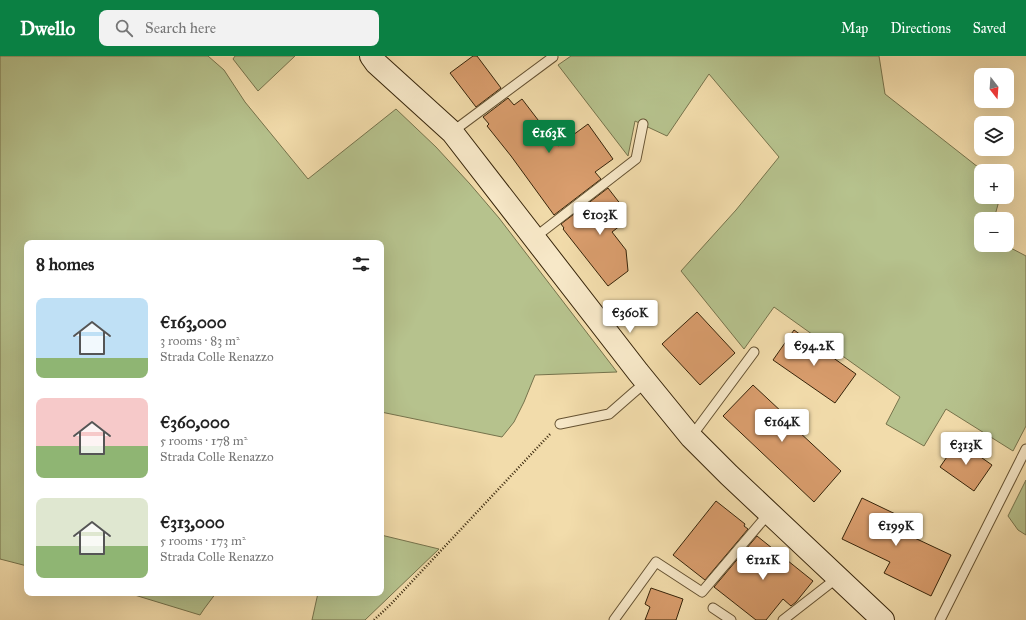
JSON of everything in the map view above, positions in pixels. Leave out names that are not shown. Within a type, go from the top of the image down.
[{"type":"street","points":[[371,56],[452,132],[646,382],[691,437],[837,578],[883,620]]},
{"type":"lane","points":[[452,132],[553,57]]},
{"type":"lane","points":[[534,238],[636,159],[643,124]]},
{"type":"lane","points":[[691,437],[754,352]]},
{"type":"lane","points":[[560,424],[608,414],[646,382]]},
{"type":"lane","points":[[940,620],[1026,449]]},
{"type":"lane","points":[[614,620],[656,562],[702,592],[769,513]]},
{"type":"lane","points":[[783,620],[837,578]]},
{"type":"lane","points":[[713,608],[731,620]]},
{"type":"path","points":[[374,620],[390,606],[560,424]]},
{"type":"green space","points":[[0,56],[208,56],[224,70],[245,102],[308,179],[396,109],[436,147],[499,218],[617,372],[535,375],[514,422],[502,437],[384,413],[384,240],[24,240],[24,565],[0,559]]},
{"type":"green space","points":[[235,56],[295,56],[258,91],[233,59]]},
{"type":"green space","points":[[571,56],[879,56],[885,94],[974,164],[974,204],[998,204],[996,212],[974,212],[974,252],[1014,252],[1014,250],[1026,256],[1026,426],[1013,451],[946,409],[924,446],[886,424],[900,397],[774,307],[744,349],[681,271],[736,210],[779,157],[709,74],[667,136],[635,121],[628,156],[558,65]]},
{"type":"green space","points":[[1026,480],[1026,535],[1018,530],[1008,516]]},
{"type":"green space","points":[[384,536],[439,549],[365,620],[312,620],[317,596],[384,596]]},
{"type":"green space","points":[[138,596],[214,596],[200,615]]},
{"type":"building","points":[[473,56],[477,56],[501,88],[476,107],[450,73]]},
{"type":"building","points":[[508,98],[514,105],[522,99],[558,146],[588,124],[613,159],[595,172],[601,179],[554,215],[487,126],[489,124],[483,117]]},
{"type":"building","points":[[608,188],[625,210],[625,222],[612,232],[626,250],[628,271],[608,286],[563,229],[564,228],[561,224]]},
{"type":"building","points":[[697,312],[735,353],[700,385],[662,344]]},
{"type":"building","points":[[794,330],[856,374],[835,403],[773,360]]},
{"type":"building","points":[[753,385],[799,428],[797,430],[841,471],[814,502],[723,416]]},
{"type":"building","points":[[958,441],[992,465],[974,491],[940,467]]},
{"type":"building","points":[[862,498],[910,521],[904,533],[951,555],[931,596],[884,573],[890,562],[842,539]]},
{"type":"building","points":[[716,501],[745,524],[744,526],[748,529],[705,580],[673,555]]},
{"type":"building","points":[[757,536],[813,581],[791,606],[783,599],[766,620],[756,620],[714,587]]},
{"type":"building","points":[[651,588],[683,599],[676,620],[645,620],[650,607],[645,604]]}]
